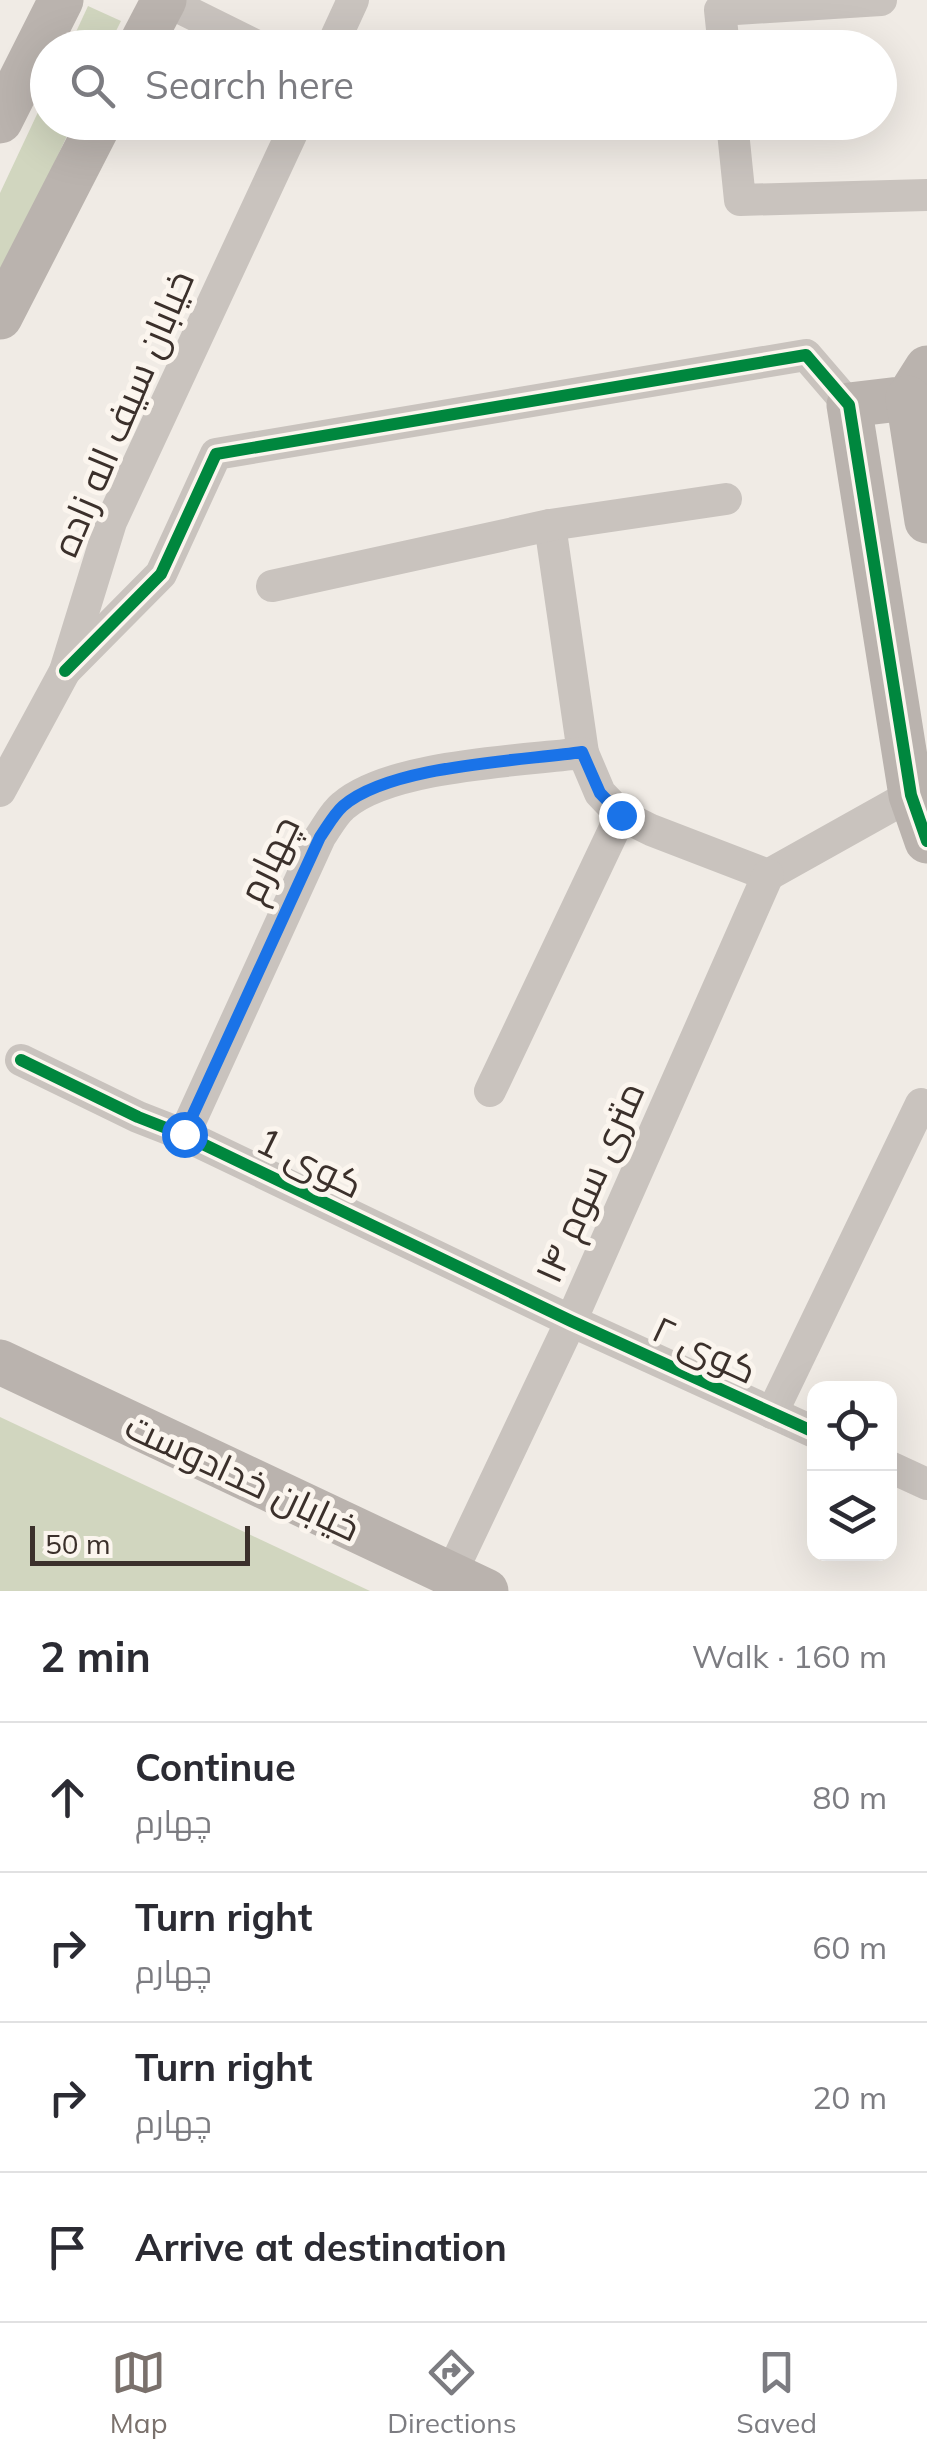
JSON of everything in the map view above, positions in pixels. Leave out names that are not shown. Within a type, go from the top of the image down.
[{"type":"main road","points":[[45,30],[60,0]]},
{"type":"main road","points":[[148,30],[164,0]]},
{"type":"main road","points":[[0,121],[30,60]]},
{"type":"main road","points":[[0,317],[91,140]]},
{"type":"main road","points":[[927,520],[918,383],[850,405],[911,795],[927,841]]},
{"type":"main road","name":"خیابان خدادوست","points":[[0,1362],[469,1582]]},
{"type":"street","points":[[164,0],[225,30]]},
{"type":"street","points":[[339,30],[353,0]]},
{"type":"street","points":[[722,30],[720,10],[881,0]]},
{"type":"street","name":"خیابان سیف اله زاده","points":[[0,791],[66,671],[111,522],[288,140]]},
{"type":"street","points":[[734,140],[740,200],[927,195]]},
{"type":"street","points":[[66,671],[161,574],[216,454],[806,355],[850,405]]},
{"type":"street","points":[[272,586],[550,525],[726,499]]},
{"type":"street","points":[[550,525],[582,752],[600,793],[621,815],[768,875],[911,795]]},
{"type":"street","name":"چهارم","points":[[184,1134],[320,837],[342,806],[370,790],[413,775],[582,752]]},
{"type":"street","points":[[490,1090],[621,815]]},
{"type":"street","name":"۱۴ متری سوم","points":[[469,1582],[571,1321],[768,875]]},
{"type":"street","name":"کوی 1","points":[[20,1060],[138,1117],[184,1134],[571,1321]]},
{"type":"street","points":[[772,1413],[922,1104]]},
{"type":"street","name":"کوی ۲","points":[[571,1321],[807,1429]]},
{"type":"street","points":[[897,1470],[927,1484]]},
{"type":"green space","points":[[88,6],[121,21],[116,30],[77,30]]},
{"type":"green space","points":[[30,129],[30,140],[65,140],[0,279],[0,193]]},
{"type":"green space","points":[[0,1417],[370,1591],[0,1591]]},
{"type":"cycle path","points":[[65,671],[161,574],[216,454],[806,355],[849,405],[911,795],[927,841]]},
{"type":"cycle path","points":[[21,1060],[807,1429]]},
{"type":"route","points":[[184,1134],[320,837],[342,806],[370,790],[413,775],[582,752],[600,793],[621,815]]}]
